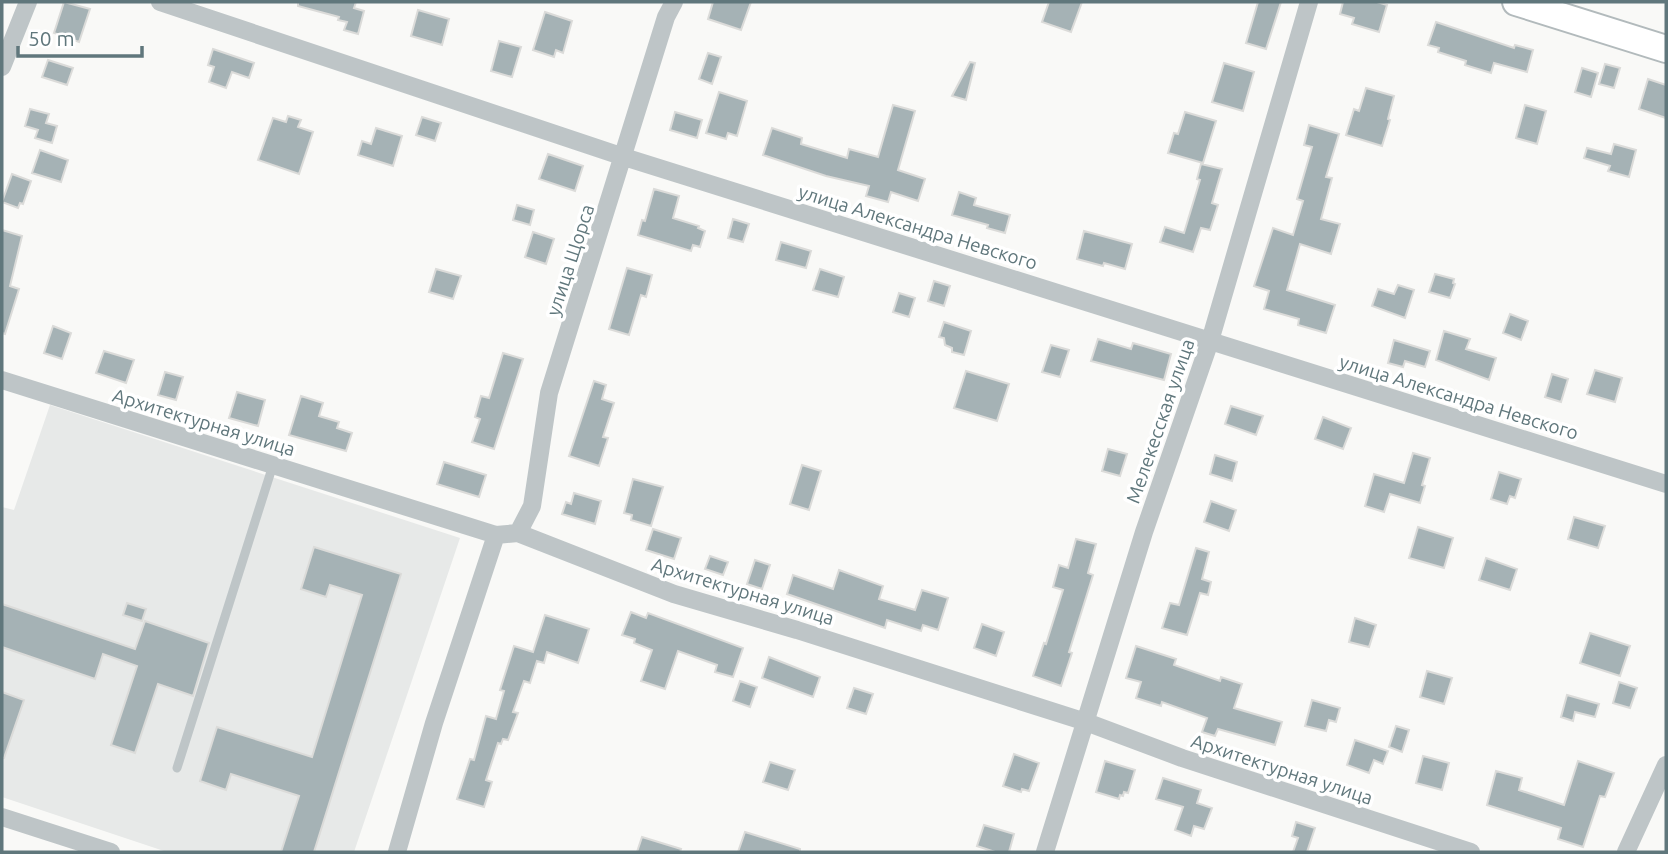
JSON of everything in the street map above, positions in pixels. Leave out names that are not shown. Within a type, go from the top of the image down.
[{"type":"main road","points":[[1516,2],[1666,49]]},
{"type":"street","points":[[2,67],[28,2]]},
{"type":"street","name":"улица Александра Невского","points":[[160,2],[624,157],[1666,484]]},
{"type":"street","name":"улица Щорса","points":[[518,533],[532,506],[549,393],[666,17],[674,2]]},
{"type":"street","name":"Мелекесская улица","points":[[1045,852],[1144,532],[1210,341],[1308,2]]},
{"type":"street","name":"Архитектурная улица","points":[[2,380],[496,535],[518,533],[674,594],[797,630],[1086,722],[1182,758],[1471,852]]},
{"type":"street","points":[[397,852],[434,723],[496,535]]},
{"type":"street","points":[[1626,852],[1666,765]]},
{"type":"street","points":[[2,817],[111,852]]},
{"type":"lane","points":[[177,768],[272,465]]},
{"type":"shaded area","points":[[50,405],[460,538],[354,852],[167,852],[2,797],[2,507],[14,510]]},
{"type":"building","points":[[64,2],[90,9],[79,42],[54,33]]},
{"type":"building","points":[[298,2],[356,2],[354,8],[364,11],[358,34],[344,30],[347,22],[338,20],[339,17],[298,6]]},
{"type":"building","points":[[713,2],[751,2],[741,30],[708,19]]},
{"type":"building","points":[[1049,2],[1082,2],[1071,32],[1042,22]]},
{"type":"building","points":[[1258,2],[1281,2],[1266,49],[1246,43]]},
{"type":"building","points":[[1343,2],[1377,2],[1387,5],[1379,32],[1352,24],[1354,18],[1340,14]]},
{"type":"building","points":[[418,10],[449,19],[442,45],[411,36]]},
{"type":"building","points":[[545,12],[572,21],[563,53],[556,50],[554,57],[533,50]]},
{"type":"building","points":[[1436,22],[1514,48],[1515,45],[1533,50],[1527,72],[1494,63],[1491,73],[1465,65],[1466,61],[1438,52],[1439,48],[1428,45]]},
{"type":"building","points":[[499,41],[521,47],[512,77],[491,71]]},
{"type":"building","points":[[213,49],[254,63],[249,78],[232,72],[226,88],[209,82],[214,67],[208,65]]},
{"type":"building","points":[[708,53],[721,57],[712,84],[699,79]]},
{"type":"building","points":[[48,60],[73,68],[67,85],[42,77]]},
{"type":"building","points":[[970,62],[975,63],[966,100],[952,96]]},
{"type":"building","points":[[1224,63],[1254,72],[1243,111],[1212,102]]},
{"type":"building","points":[[1605,64],[1620,68],[1614,88],[1599,84]]},
{"type":"building","points":[[1582,68],[1598,73],[1591,97],[1575,92]]},
{"type":"building","points":[[1648,79],[1666,85],[1666,118],[1639,109]]},
{"type":"building","points":[[1366,88],[1394,96],[1382,146],[1346,135],[1354,109],[1359,111]]},
{"type":"building","points":[[719,92],[747,101],[737,136],[728,133],[726,139],[706,133]]},
{"type":"building","points":[[893,105],[915,111],[898,170],[925,179],[918,201],[891,192],[888,202],[866,196],[869,186],[826,176],[763,155],[772,128],[802,138],[801,144],[847,158],[849,149],[878,157]]},
{"type":"building","points":[[1525,105],[1546,111],[1537,144],[1516,138]]},
{"type":"building","points":[[30,109],[49,114],[46,123],[57,126],[52,143],[35,138],[38,130],[25,126]]},
{"type":"building","points":[[675,112],[702,120],[697,138],[670,130]]},
{"type":"building","points":[[1185,112],[1216,121],[1203,163],[1168,153],[1174,133],[1178,134]]},
{"type":"building","points":[[288,116],[301,120],[298,127],[313,132],[299,174],[258,160],[273,118],[286,122]]},
{"type":"building","points":[[422,117],[441,123],[435,141],[416,135]]},
{"type":"building","points":[[1309,125],[1339,134],[1326,177],[1332,178],[1321,219],[1340,224],[1331,254],[1300,244],[1287,290],[1335,305],[1326,333],[1298,325],[1299,319],[1264,309],[1269,291],[1254,286],[1273,228],[1293,235],[1303,201],[1297,199],[1312,147],[1304,145]]},
{"type":"building","points":[[376,128],[402,136],[393,166],[358,155],[362,141],[371,144]]},
{"type":"building","points":[[1614,144],[1636,150],[1629,177],[1608,171],[1610,166],[1584,158],[1587,148],[1611,154]]},
{"type":"building","points":[[40,150],[68,160],[61,182],[32,173]]},
{"type":"building","points":[[548,154],[583,166],[575,191],[539,179]]},
{"type":"building","points":[[1201,164],[1222,169],[1212,203],[1218,205],[1210,230],[1201,228],[1193,252],[1160,242],[1165,227],[1184,233],[1200,180],[1197,179]]},
{"type":"building","points":[[12,174],[31,181],[23,204],[20,203],[18,208],[2,202]]},
{"type":"building","points":[[654,189],[679,196],[673,218],[699,226],[698,228],[705,231],[700,247],[693,245],[691,251],[638,235]]},
{"type":"building","points":[[959,192],[976,198],[974,205],[1010,215],[1005,233],[987,228],[988,225],[952,215]]},
{"type":"building","points":[[517,205],[534,210],[530,225],[513,220]]},
{"type":"building","points":[[733,219],[749,224],[743,242],[728,238]]},
{"type":"building","points":[[2,230],[22,236],[10,286],[19,289],[5,334],[2,333]]},
{"type":"building","points":[[1084,231],[1132,244],[1125,269],[1077,259]]},
{"type":"building","points":[[533,232],[554,239],[546,264],[525,257]]},
{"type":"building","points":[[781,242],[811,251],[806,268],[776,260]]},
{"type":"building","points":[[627,268],[652,275],[646,297],[641,295],[629,335],[609,329]]},
{"type":"building","points":[[436,269],[461,276],[453,299],[429,292]]},
{"type":"building","points":[[820,269],[844,277],[838,297],[813,290]]},
{"type":"building","points":[[1435,274],[1454,279],[1450,298],[1429,292]]},
{"type":"building","points":[[934,281],[950,286],[944,306],[928,301]]},
{"type":"building","points":[[1398,285],[1414,290],[1405,318],[1372,306],[1378,289],[1394,294]]},
{"type":"building","points":[[899,293],[915,298],[909,317],[893,312]]},
{"type":"building","points":[[1510,314],[1528,321],[1521,340],[1503,333]]},
{"type":"building","points":[[944,322],[971,331],[964,355],[952,352],[952,348],[945,345],[944,338],[939,337]]},
{"type":"building","points":[[53,326],[71,333],[62,359],[44,353]]},
{"type":"building","points":[[1444,331],[1470,339],[1466,349],[1496,358],[1489,380],[1436,360]]},
{"type":"building","points":[[1098,339],[1131,349],[1133,343],[1171,354],[1164,380],[1091,361]]},
{"type":"building","points":[[1394,340],[1430,351],[1425,367],[1405,361],[1403,367],[1388,363]]},
{"type":"building","points":[[1051,345],[1069,350],[1060,377],[1042,372]]},
{"type":"building","points":[[104,351],[134,360],[126,383],[96,373]]},
{"type":"building","points":[[503,353],[523,359],[494,449],[472,442],[480,419],[475,417],[481,396],[489,398]]},
{"type":"building","points":[[1595,370],[1622,378],[1615,402],[1587,394]]},
{"type":"building","points":[[966,371],[1009,384],[997,421],[954,408]]},
{"type":"building","points":[[165,372],[183,377],[176,400],[158,395]]},
{"type":"building","points":[[1552,374],[1568,379],[1561,402],[1545,397]]},
{"type":"building","points":[[594,381],[606,385],[602,399],[614,403],[603,437],[608,438],[599,466],[569,456]]},
{"type":"building","points":[[237,392],[265,400],[258,426],[229,418]]},
{"type":"building","points":[[301,396],[323,403],[319,416],[339,422],[337,428],[352,433],[346,451],[289,435]]},
{"type":"building","points":[[1231,406],[1263,416],[1256,435],[1225,424]]},
{"type":"building","points":[[1323,417],[1351,428],[1343,449],[1315,439]]},
{"type":"building","points":[[1108,449],[1127,454],[1120,476],[1102,471]]},
{"type":"building","points":[[1413,453],[1430,458],[1420,503],[1390,494],[1384,512],[1365,506],[1374,474],[1404,483]]},
{"type":"building","points":[[1215,455],[1237,462],[1232,481],[1210,474]]},
{"type":"building","points":[[444,462],[486,475],[479,497],[437,484]]},
{"type":"building","points":[[802,465],[821,471],[809,510],[790,504]]},
{"type":"building","points":[[1499,472],[1521,479],[1515,498],[1510,496],[1507,504],[1491,499]]},
{"type":"building","points":[[633,479],[663,487],[651,526],[631,520],[632,515],[624,513]]},
{"type":"building","points":[[574,493],[601,501],[595,524],[562,514],[566,502],[571,504]]},
{"type":"building","points":[[1211,501],[1236,510],[1229,531],[1204,522]]},
{"type":"building","points":[[1574,517],[1605,526],[1598,548],[1568,539]]},
{"type":"building","points":[[1418,527],[1453,538],[1444,568],[1409,558]]},
{"type":"building","points":[[653,529],[681,538],[674,559],[646,550]]},
{"type":"building","points":[[1076,539],[1096,544],[1088,573],[1093,575],[1061,686],[1033,676],[1063,590],[1053,587],[1059,565],[1068,568]]},
{"type":"building","points":[[314,547],[401,574],[314,852],[281,852],[299,796],[231,774],[226,790],[200,781],[217,727],[312,757],[362,595],[330,585],[326,597],[301,589]]},
{"type":"building","points":[[1196,548],[1209,552],[1202,579],[1211,582],[1208,595],[1200,593],[1187,635],[1162,628],[1170,603],[1179,605]]},
{"type":"building","points":[[710,556],[728,562],[723,575],[705,569]]},
{"type":"building","points":[[1486,558],[1517,569],[1510,590],[1479,580]]},
{"type":"building","points":[[755,560],[770,565],[762,589],[747,584]]},
{"type":"building","points":[[839,570],[883,586],[879,599],[915,610],[922,590],[948,598],[938,630],[923,625],[921,631],[887,620],[885,628],[787,594],[793,575],[833,589]]},
{"type":"building","points":[[127,603],[146,609],[142,621],[123,615]]},
{"type":"building","points":[[2,604],[135,649],[145,621],[209,643],[193,696],[158,684],[135,753],[111,745],[137,666],[103,654],[95,679],[2,647]]},
{"type":"building","points":[[631,612],[646,618],[648,613],[743,648],[733,677],[715,672],[717,665],[678,651],[665,689],[641,681],[652,650],[634,643],[635,639],[622,635]]},
{"type":"building","points":[[545,615],[589,629],[578,663],[547,652],[544,663],[537,661],[530,683],[524,681],[513,712],[518,713],[508,740],[503,739],[501,744],[498,743],[486,780],[492,782],[484,807],[457,799],[470,759],[474,760],[486,716],[496,719],[504,691],[500,690],[514,646],[533,652]]},
{"type":"building","points":[[1355,618],[1376,625],[1369,647],[1349,642]]},
{"type":"building","points":[[982,624],[1004,632],[996,656],[974,648]]},
{"type":"building","points":[[1590,633],[1630,646],[1620,676],[1580,663]]},
{"type":"building","points":[[1136,646],[1176,659],[1174,665],[1220,681],[1221,677],[1242,684],[1234,708],[1282,722],[1275,745],[1218,729],[1215,736],[1202,732],[1207,718],[1162,702],[1161,706],[1136,698],[1141,682],[1126,678]]},
{"type":"building","points":[[769,657],[820,677],[813,697],[762,678]]},
{"type":"building","points":[[1427,671],[1452,678],[1444,704],[1420,697]]},
{"type":"building","points":[[740,681],[757,687],[750,707],[733,701]]},
{"type":"building","points":[[1619,682],[1637,688],[1630,708],[1613,703]]},
{"type":"building","points":[[854,688],[873,694],[866,714],[847,708]]},
{"type":"building","points":[[2,692],[24,700],[4,758],[2,758]]},
{"type":"building","points":[[1567,695],[1599,704],[1595,717],[1575,712],[1573,721],[1561,717]]},
{"type":"building","points":[[1312,700],[1340,708],[1336,722],[1329,720],[1326,731],[1305,726]]},
{"type":"building","points":[[1396,726],[1409,730],[1402,752],[1389,747]]},
{"type":"building","points":[[1355,740],[1388,751],[1383,764],[1374,760],[1369,773],[1347,765]]},
{"type":"building","points":[[1014,754],[1039,763],[1029,791],[1022,789],[1021,792],[1003,786]]},
{"type":"building","points":[[1423,756],[1449,763],[1442,790],[1416,783]]},
{"type":"building","points":[[1105,761],[1135,770],[1128,793],[1124,792],[1119,799],[1096,792]]},
{"type":"building","points":[[1578,761],[1614,773],[1605,797],[1600,796],[1583,847],[1558,839],[1561,828],[1487,805],[1496,771],[1522,778],[1519,790],[1564,805]]},
{"type":"building","points":[[770,762],[795,770],[788,790],[763,782]]},
{"type":"building","points":[[1163,778],[1201,790],[1197,803],[1212,808],[1204,829],[1194,826],[1191,836],[1175,830],[1183,807],[1156,799]]},
{"type":"building","points":[[1296,822],[1315,828],[1307,852],[1293,852],[1298,838],[1292,836]]},
{"type":"building","points":[[984,825],[1014,834],[1009,852],[995,852],[977,846]]},
{"type":"building","points":[[745,832],[800,849],[800,852],[738,852]]},
{"type":"building","points":[[642,837],[681,849],[680,852],[637,852]]}]
